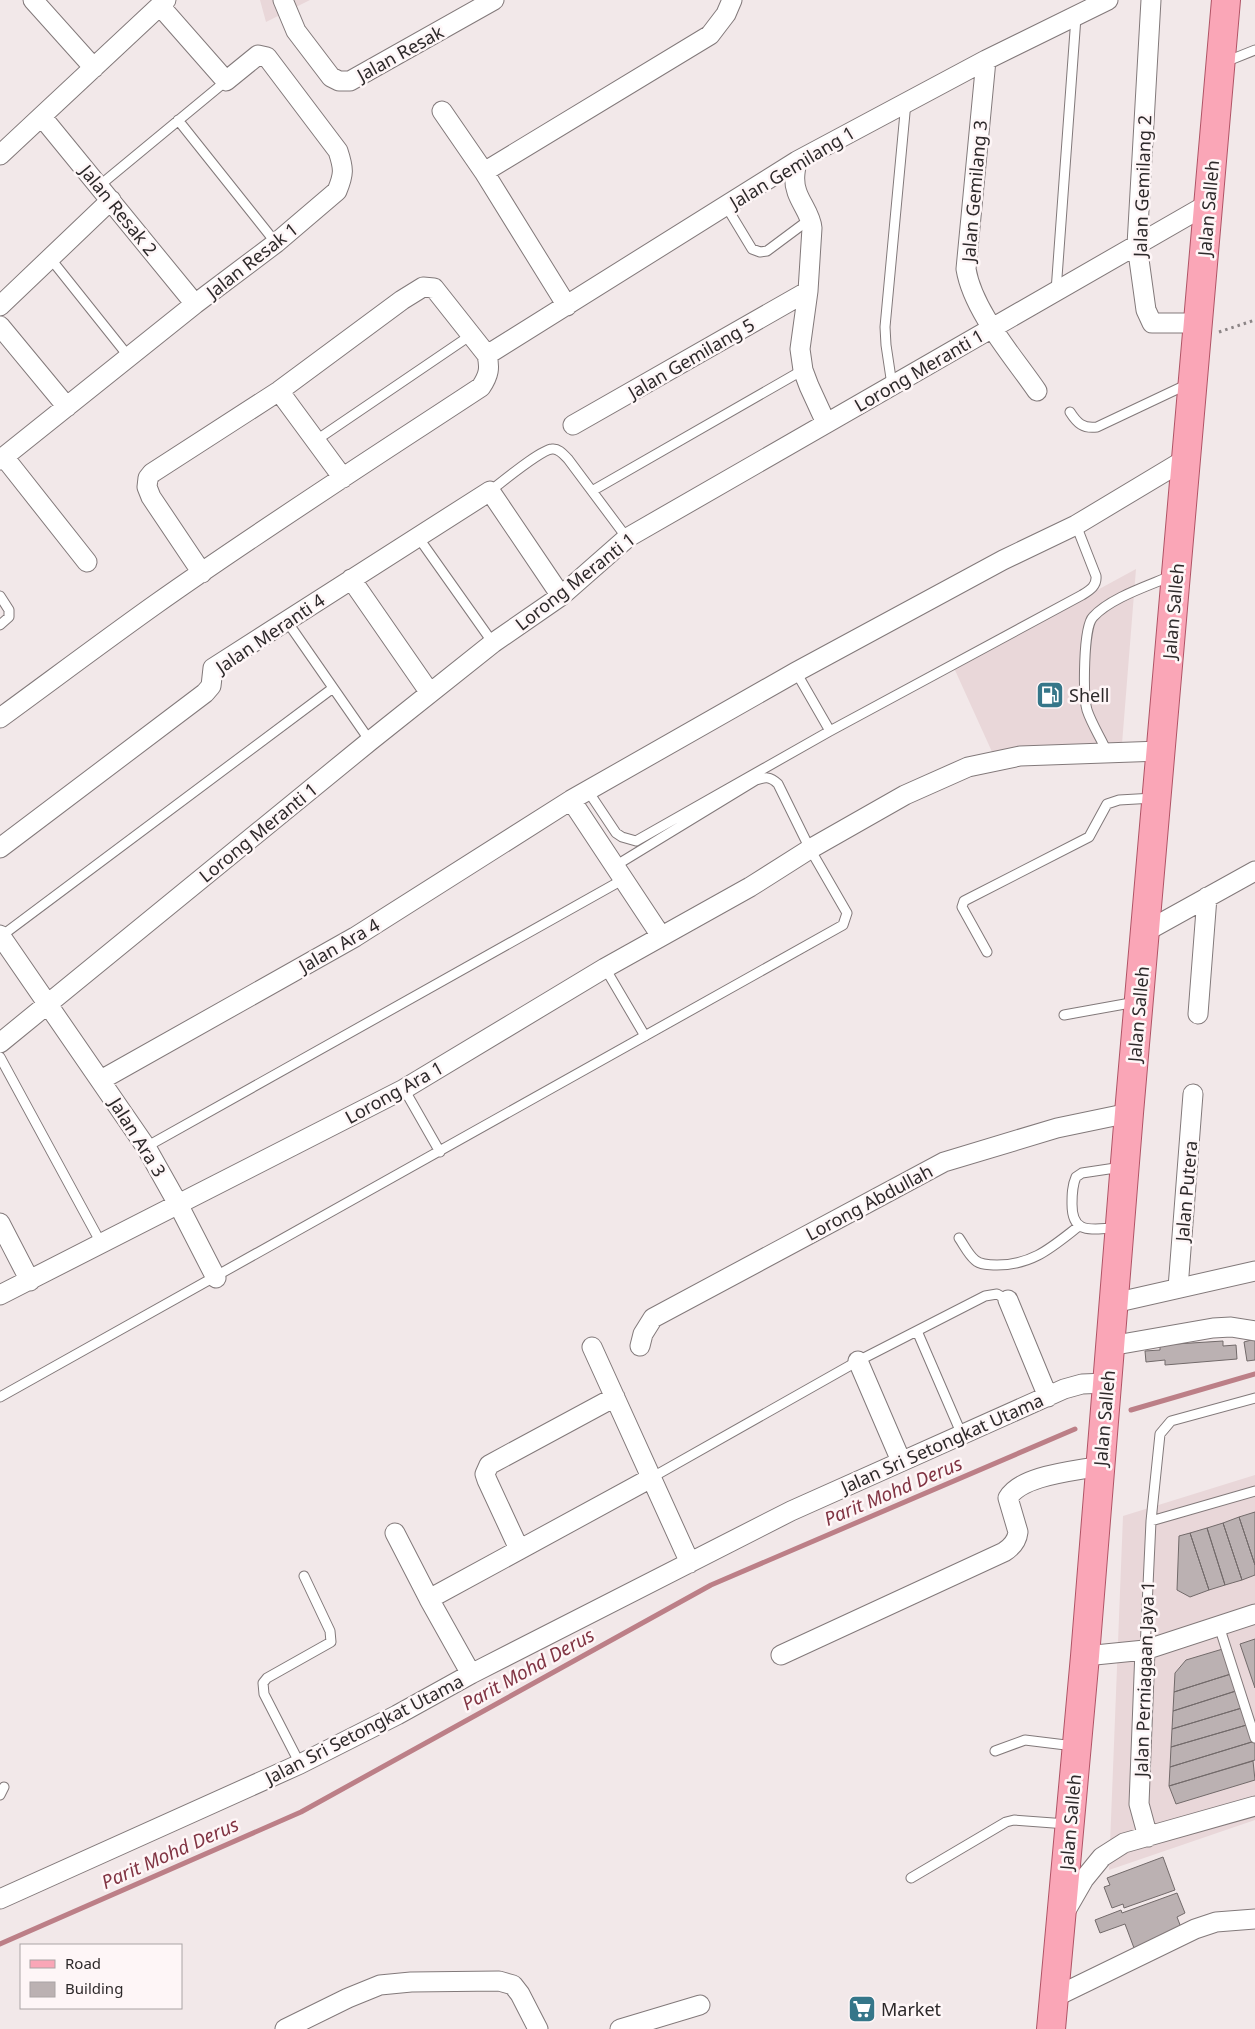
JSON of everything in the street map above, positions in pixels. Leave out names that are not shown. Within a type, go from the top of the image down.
[{"type":"main road","name":"Jalan Salleh","points":[[1051,2029],[1085,1656],[1129,1112],[1226,0]]},
{"type":"street","points":[[33,0],[94,68]]},
{"type":"street","name":"Jalan Resak","points":[[283,0],[296,32],[331,77],[339,81],[350,81],[494,0]]},
{"type":"street","points":[[484,172],[704,40],[720,24],[732,0]]},
{"type":"street","name":"Jalan Gemilang 1","points":[[487,355],[797,161],[986,60],[1108,0]]},
{"type":"street","name":"Jalan Gemilang 2","points":[[1151,0],[1137,245],[1148,318],[1152,323],[1197,330]]},
{"type":"street","points":[[3,146],[42,117],[163,3],[226,81]]},
{"type":"street","name":"Jalan Resak 1","points":[[1,456],[67,407],[195,304],[276,243],[337,191],[344,169],[338,151],[267,57],[258,55],[226,81]]},
{"type":"street","name":"Jalan Gemilang 3","points":[[986,60],[966,269],[973,296],[1037,391]]},
{"type":"street","points":[[442,111],[484,172],[567,306]]},
{"type":"street","name":"Jalan Resak 2","points":[[42,117],[195,304]]},
{"type":"street","points":[[797,161],[794,180],[812,228],[808,291],[800,349],[803,370],[826,423]]},
{"type":"street","points":[[0,306],[50,258],[105,193]]},
{"type":"street","name":"Lorong Meranti 1","points":[[0,1044],[46,1004],[430,693],[494,643],[562,596],[627,538],[1208,204]]},
{"type":"street","points":[[0,718],[157,603],[202,573],[343,478],[481,387],[488,378],[490,367],[487,355],[434,288],[423,287],[402,300],[279,391],[152,473],[148,478],[147,487],[151,497],[202,573]]},
{"type":"street","name":"Jalan Gemilang 5","points":[[573,425],[808,291]]},
{"type":"street","points":[[0,326],[67,407]]},
{"type":"street","points":[[279,391],[343,478]]},
{"type":"street","points":[[1,456],[87,562]]},
{"type":"street","name":"Jalan Ara 4","points":[[102,1080],[355,937],[571,800],[796,672],[1003,560],[1076,525],[1186,459]]},
{"type":"street","points":[[490,491],[562,596]]},
{"type":"street","name":"Jalan Meranti 4","points":[[0,848],[205,693],[211,686],[213,668],[490,491]]},
{"type":"street","points":[[351,579],[430,693]]},
{"type":"street","name":"Lorong Ara 1","points":[[0,1295],[404,1088],[605,968],[750,887],[810,848],[905,795],[968,767],[1020,756],[1161,751]]},
{"type":"street","points":[[571,800],[661,936]]},
{"type":"street","points":[[1145,932],[1255,871]]},
{"type":"street","points":[[1198,1014],[1207,897]]},
{"type":"street","points":[[0,936],[46,1004]]},
{"type":"street","name":"Jalan Ara 3","points":[[46,1004],[102,1080],[146,1147],[216,1278]]},
{"type":"street","name":"Jalan Putera","points":[[1178,1288],[1193,1094]]},
{"type":"street","name":"Lorong Abdullah","points":[[640,1346],[643,1334],[654,1318],[944,1162],[1057,1128],[1129,1112]]},
{"type":"street","points":[[0,1223],[30,1281]]},
{"type":"street","points":[[1114,1303],[1255,1271]]},
{"type":"street","points":[[1008,1300],[1048,1396]]},
{"type":"street","points":[[1110,1346],[1213,1328],[1231,1327],[1255,1331]]},
{"type":"street","points":[[592,1347],[690,1563]]},
{"type":"street","points":[[858,1361],[901,1461]]},
{"type":"street","name":"Jalan Sri Setongkat Utama","points":[[0,1899],[300,1764],[398,1715],[471,1674],[791,1511],[1048,1396],[1082,1384],[1107,1383]]},
{"type":"street","points":[[519,1549],[487,1480],[485,1474],[489,1465],[614,1397]]},
{"type":"street","points":[[780,1655],[1004,1552],[1012,1547],[1018,1537],[1008,1498],[1012,1492],[1031,1480],[1100,1466]]},
{"type":"street","points":[[429,1599],[651,1478]]},
{"type":"street","points":[[395,1533],[471,1674]]},
{"type":"street","points":[[1085,1656],[1145,1650],[1255,1614]]},
{"type":"street","name":"Jalan Perniagaan Jaya 1","points":[[1145,1650],[1139,1804],[1148,1837]]},
{"type":"street","points":[[1061,1921],[1084,1879],[1102,1856],[1124,1843],[1255,1806]]},
{"type":"street","points":[[1053,1998],[1195,1929],[1216,1922],[1255,1919]]},
{"type":"street","points":[[285,2029],[348,1998],[380,1985],[410,1982],[499,1981],[513,1986],[520,1994],[538,2029]]},
{"type":"street","points":[[620,2029],[700,2005]]},
{"type":"lane","points":[[1056,291],[1076,17]]},
{"type":"lane","points":[[1221,64],[1255,50]]},
{"type":"lane","points":[[105,193],[178,120],[226,81]]},
{"type":"lane","points":[[892,385],[885,327],[906,102]]},
{"type":"lane","points":[[178,120],[276,243]]},
{"type":"lane","points":[[726,206],[752,249],[760,252],[767,251],[810,219]]},
{"type":"lane","points":[[50,258],[129,357]]},
{"type":"lane","points":[[315,440],[470,335]]},
{"type":"lane","points":[[592,491],[803,370]]},
{"type":"lane","points":[[1070,412],[1077,423],[1091,428],[1097,427],[1193,382]]},
{"type":"lane","points":[[490,491],[539,455],[552,449],[557,450],[568,459],[627,538]]},
{"type":"lane","points":[[588,791],[616,833],[622,838],[636,841],[830,731],[1082,595],[1094,586],[1096,576],[1076,525]]},
{"type":"lane","points":[[418,537],[494,643]]},
{"type":"lane","points":[[1107,752],[1089,715],[1084,695],[1087,630],[1091,618],[1111,603],[1176,573]]},
{"type":"lane","points":[[0,596],[9,610],[9,617],[0,625]]},
{"type":"lane","points":[[286,620],[370,741]]},
{"type":"lane","points":[[796,672],[830,731]]},
{"type":"lane","points":[[0,936],[333,688]]},
{"type":"lane","points":[[0,1397],[216,1278],[843,925],[847,913],[810,848],[778,784],[772,778],[764,777],[756,780],[619,872],[146,1147]]},
{"type":"lane","points":[[987,952],[962,907],[964,901],[1090,837],[1107,804],[1119,800],[1157,798]]},
{"type":"lane","points":[[605,968],[646,1036]]},
{"type":"lane","points":[[1064,1015],[1139,1001]]},
{"type":"lane","points":[[0,1057],[100,1243]]},
{"type":"lane","points":[[404,1088],[440,1152]]},
{"type":"lane","points":[[1120,1228],[1084,1228],[1074,1222],[1072,1216],[1072,1189],[1076,1177],[1082,1173],[1125,1166]]},
{"type":"lane","points":[[959,1238],[974,1259],[980,1263],[1014,1264],[1023,1262],[1047,1250],[1079,1226]]},
{"type":"lane","points":[[651,1478],[858,1361],[985,1296],[997,1294],[1008,1300]]},
{"type":"lane","points":[[917,1331],[962,1435]]},
{"type":"lane","name":"Jalan Perniagaan Jaya 1","points":[[1145,1650],[1151,1521],[1160,1434],[1171,1421],[1255,1398]]},
{"type":"lane","points":[[1151,1521],[1255,1492]]},
{"type":"lane","points":[[300,1764],[264,1694],[263,1686],[267,1678],[331,1642],[330,1631],[304,1576]]},
{"type":"lane","points":[[1219,1626],[1251,1714],[1255,1738]]},
{"type":"lane","points":[[995,1752],[1025,1740],[1076,1747]]},
{"type":"lane","points":[[912,1878],[1006,1822],[1014,1820],[1070,1825]]},
{"type":"path","points":[[1197,330],[1232,329],[1255,320]]},
{"type":"shaded area","points":[[260,0],[310,0],[266,22]]},
{"type":"shaded area","points":[[1136,569],[1122,744],[993,754],[954,668]]},
{"type":"shaded area","points":[[1255,1475],[1255,1820],[1109,1870],[1123,1516]]},
{"type":"building","points":[[1255,1339],[1255,1360],[1247,1361],[1244,1342]]},
{"type":"building","points":[[1223,1341],[1223,1346],[1236,1345],[1237,1359],[1165,1365],[1165,1360],[1146,1362],[1145,1351],[1160,1350],[1160,1345]]},
{"type":"building","points":[[1255,1512],[1255,1565],[1239,1517]]},
{"type":"building","points":[[1239,1517],[1255,1565],[1255,1575],[1242,1580],[1223,1523]]},
{"type":"building","points":[[1223,1523],[1242,1580],[1225,1585],[1207,1528]]},
{"type":"building","points":[[1207,1528],[1225,1585],[1209,1590],[1190,1533]]},
{"type":"building","points":[[1190,1533],[1209,1590],[1190,1597],[1177,1590],[1179,1536]]},
{"type":"building","points":[[1255,1639],[1255,1688],[1240,1644]]},
{"type":"building","points":[[1226,1648],[1234,1673],[1174,1692],[1175,1673],[1186,1660]]},
{"type":"building","points":[[1234,1673],[1239,1690],[1173,1711],[1174,1692]]},
{"type":"building","points":[[1239,1690],[1245,1707],[1172,1729],[1173,1711]]},
{"type":"building","points":[[1245,1707],[1250,1724],[1171,1747],[1172,1729]]},
{"type":"building","points":[[1250,1724],[1255,1741],[1170,1767],[1171,1747]]},
{"type":"building","points":[[1255,1741],[1255,1760],[1169,1786],[1170,1767]]},
{"type":"building","points":[[1253,1761],[1255,1780],[1176,1804],[1169,1786]]},
{"type":"building","points":[[1163,1857],[1175,1890],[1124,1908],[1123,1904],[1112,1908],[1104,1887],[1110,1885],[1107,1878]]},
{"type":"building","points":[[1177,1893],[1185,1913],[1177,1917],[1182,1930],[1134,1948],[1125,1924],[1100,1933],[1095,1920],[1121,1910],[1122,1913]]},
{"type":"waterway","points":[[1131,1410],[1255,1374]]},
{"type":"waterway","name":"Parit Mohd Derus","points":[[0,1944],[301,1812],[711,1585],[1075,1429]]},
{"type":"place","name":"Shell","points":[[1050,695]]},
{"type":"place","name":"Market","points":[[862,2009]]}]
